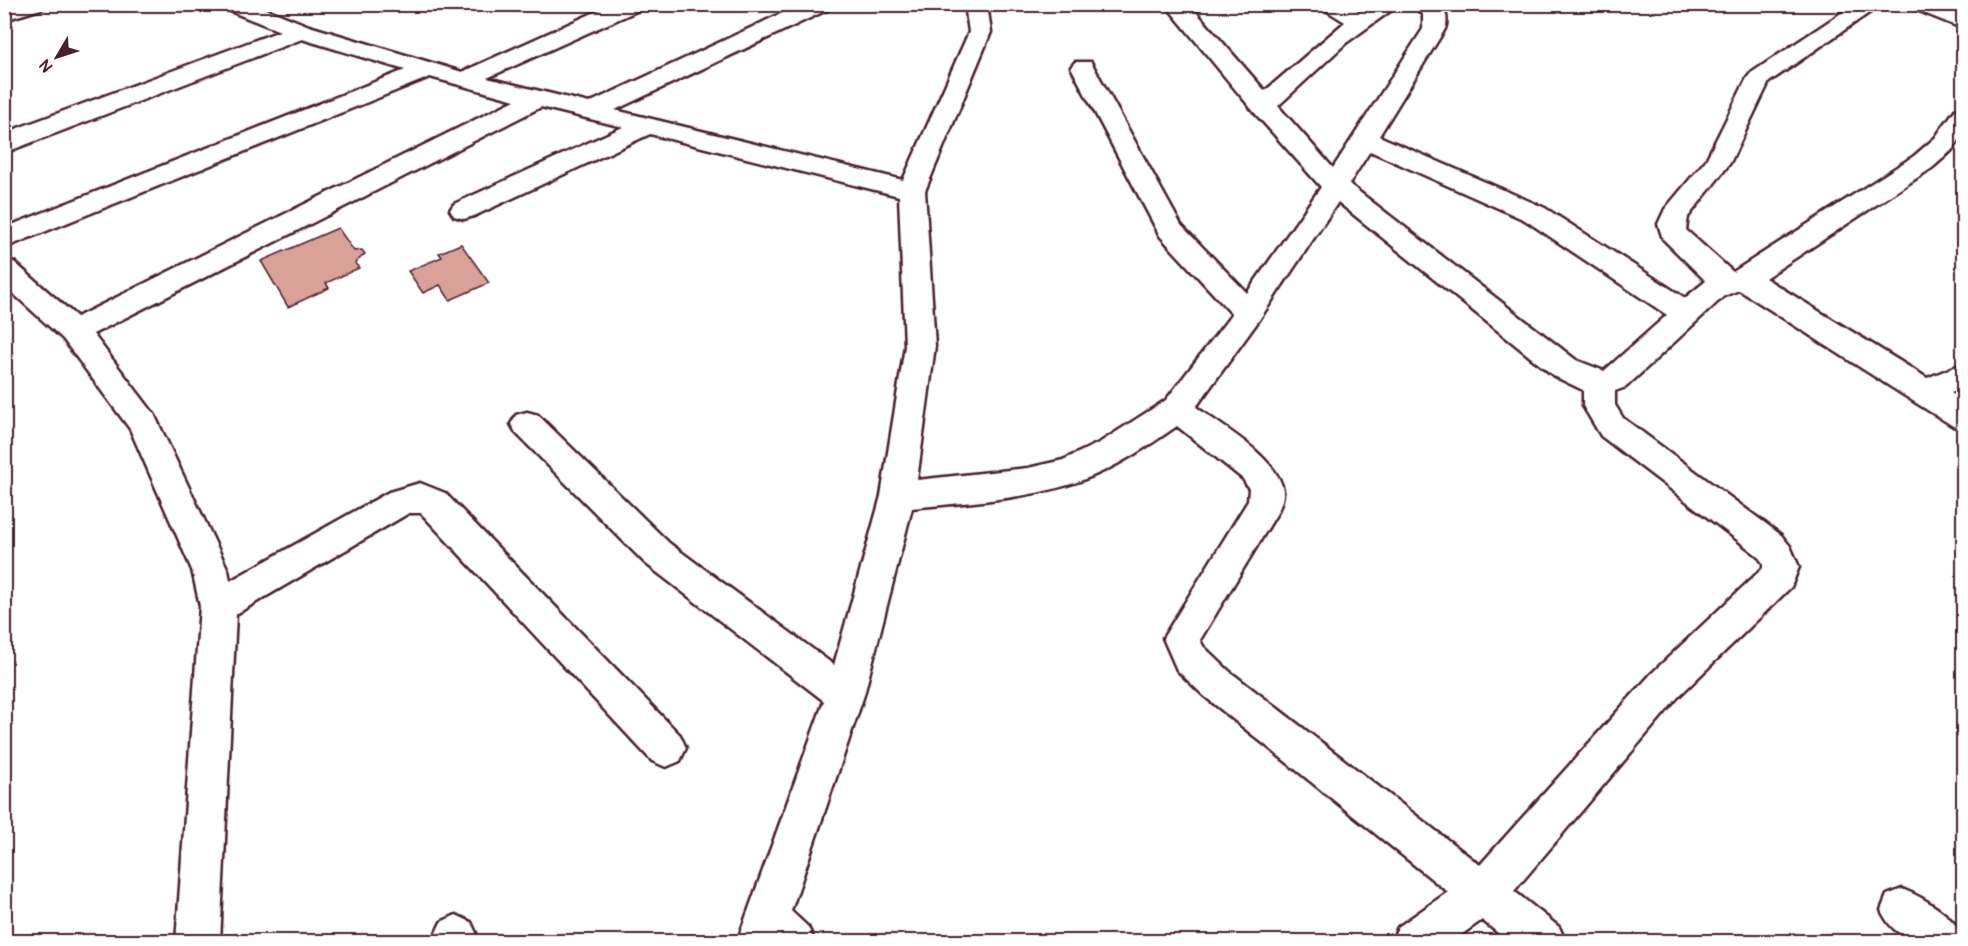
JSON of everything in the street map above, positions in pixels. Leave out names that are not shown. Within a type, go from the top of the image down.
[{"type":"street","points":[[4,13],[33,4]]},
{"type":"street","points":[[233,4],[301,31],[464,80],[912,191]]},
{"type":"street","points":[[464,80],[633,4]]},
{"type":"street","points":[[591,112],[821,4]]},
{"type":"street","points":[[773,934],[845,695],[898,496],[920,346],[912,191],[980,32],[976,4]]},
{"type":"street","points":[[1176,4],[1263,107],[1335,186],[1565,368],[1599,384],[1616,379],[1714,289],[1733,282],[1935,153],[1964,116]]},
{"type":"street","points":[[1327,4],[1359,21]]},
{"type":"street","points":[[1263,107],[1313,58],[1359,21],[1389,4]]},
{"type":"street","points":[[898,496],[1018,482],[1070,471],[1163,420],[1177,409],[1249,313],[1335,186],[1434,29],[1436,21],[1433,11],[1421,4]]},
{"type":"street","points":[[1871,4],[1755,83],[1748,104],[1716,163],[1676,215],[1672,224],[1673,233],[1733,282],[1757,286],[1964,417]]},
{"type":"street","points":[[1922,4],[1964,22]]},
{"type":"street","points":[[4,145],[27,133],[301,31]]},
{"type":"street","points":[[1083,67],[1170,230],[1249,313]]},
{"type":"street","points":[[4,238],[429,69]]},
{"type":"street","points":[[74,331],[539,98]]},
{"type":"street","points":[[464,210],[649,125]]},
{"type":"street","points":[[1365,139],[1535,214],[1688,314]]},
{"type":"street","points":[[1935,153],[1964,149]]},
{"type":"street","points":[[4,269],[74,331],[143,423],[210,570],[218,606],[198,942]]},
{"type":"street","points":[[1924,393],[1964,374]]},
{"type":"street","points":[[1413,942],[1484,893],[1665,685],[1779,576],[1782,566],[1779,555],[1769,545],[1612,427],[1599,406],[1599,384]]},
{"type":"street","points":[[1177,409],[1255,470],[1266,487],[1265,503],[1181,638],[1190,658],[1216,682],[1544,942]]},
{"type":"street","points":[[527,424],[657,553],[845,695]]},
{"type":"street","points":[[218,606],[381,512],[401,502],[420,497],[433,503],[666,748]]},
{"type":"street","points":[[1902,910],[1943,942]]},
{"type":"building","points":[[338,228],[354,251],[362,250],[365,254],[355,263],[359,268],[326,283],[329,288],[288,307],[261,261]]},
{"type":"building","points":[[461,244],[489,283],[450,300],[440,285],[423,293],[408,271],[442,257],[439,253]]}]
